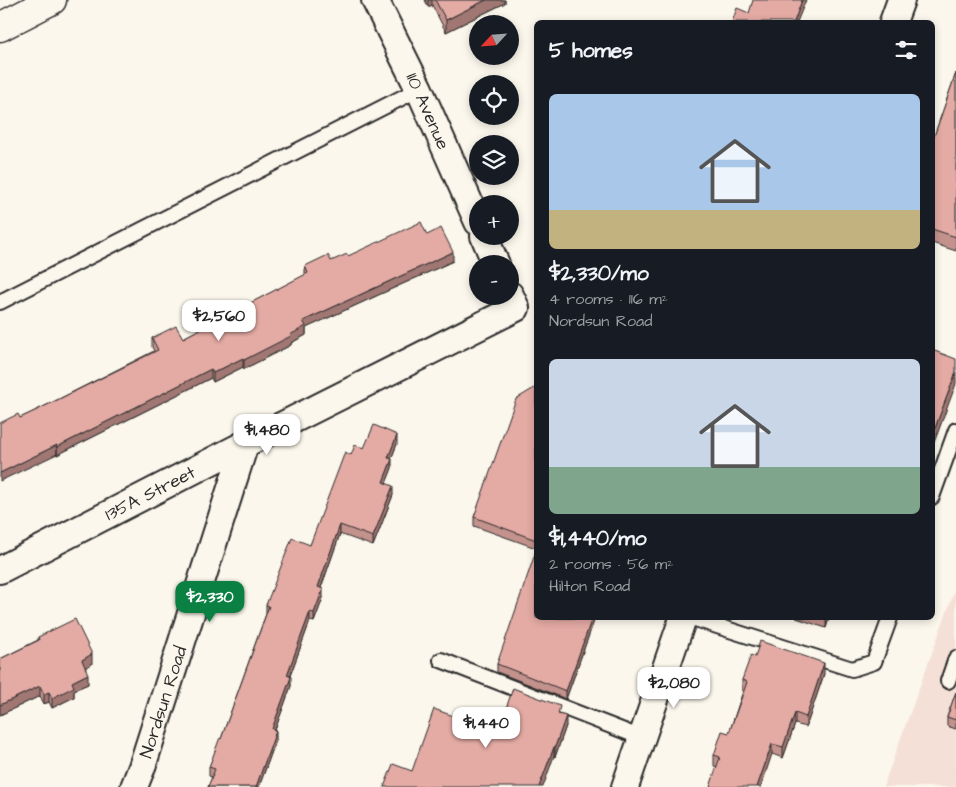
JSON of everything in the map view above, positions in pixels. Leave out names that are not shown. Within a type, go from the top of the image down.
[{"type":"street","points":[[0,27],[52,0]]},
{"type":"street","name":"110 Avenue","points":[[375,0],[419,89],[469,202]]},
{"type":"street","points":[[894,20],[901,0]]},
{"type":"street","name":"135A Street","points":[[0,570],[245,444],[507,305]]},
{"type":"street","name":"Nordsun Road","points":[[134,787],[245,444]]},
{"type":"street","points":[[625,787],[682,620]]},
{"type":"lane","points":[[0,302],[419,89]]},
{"type":"lane","points":[[935,489],[956,430]]},
{"type":"lane","points":[[697,620],[852,669],[874,662],[889,620]]},
{"type":"lane","points":[[948,681],[956,658]]},
{"type":"lane","points":[[441,660],[642,738]]},
{"type":"shaded area","points":[[956,587],[956,787],[883,787]]},
{"type":"building","points":[[435,0],[486,0],[446,20]]},
{"type":"building","points":[[753,0],[802,0],[795,20],[733,20],[737,8],[749,13]]},
{"type":"building","points":[[956,73],[956,237],[935,230],[935,133]]},
{"type":"building","points":[[421,222],[427,235],[441,228],[453,252],[303,321],[306,326],[291,336],[244,360],[243,358],[213,373],[211,369],[57,447],[57,445],[0,473],[0,423],[18,414],[20,418],[158,350],[152,338],[176,326],[183,338],[308,273],[305,266],[328,255],[331,261],[347,254],[348,256]]},
{"type":"building","points":[[935,351],[956,359],[956,372],[935,428]]},
{"type":"building","points":[[534,388],[534,539],[474,517],[516,399]]},
{"type":"building","points":[[374,425],[397,435],[388,458],[392,459],[383,482],[393,486],[373,537],[340,525],[318,587],[323,589],[314,613],[310,612],[287,675],[291,677],[272,729],[276,731],[256,787],[208,787],[215,769],[209,767],[221,739],[269,606],[266,605],[292,538],[310,545],[345,452],[351,455],[355,445],[364,448]]},
{"type":"building","points":[[534,557],[534,620],[591,620],[566,691],[497,664]]},
{"type":"building","points":[[75,619],[92,654],[82,660],[88,674],[72,682],[74,687],[52,698],[49,692],[44,694],[40,686],[0,705],[0,659],[39,640],[38,637]]},
{"type":"building","points":[[760,641],[824,663],[806,717],[795,713],[783,747],[772,744],[757,787],[710,787],[720,757],[714,755],[722,731],[729,733],[747,682],[742,680],[751,655],[755,657]]},
{"type":"building","points":[[513,688],[560,706],[558,714],[566,716],[539,787],[384,787],[393,764],[412,771],[434,709],[498,732]]},
{"type":"building","points":[[956,692],[956,720],[947,717]]}]
